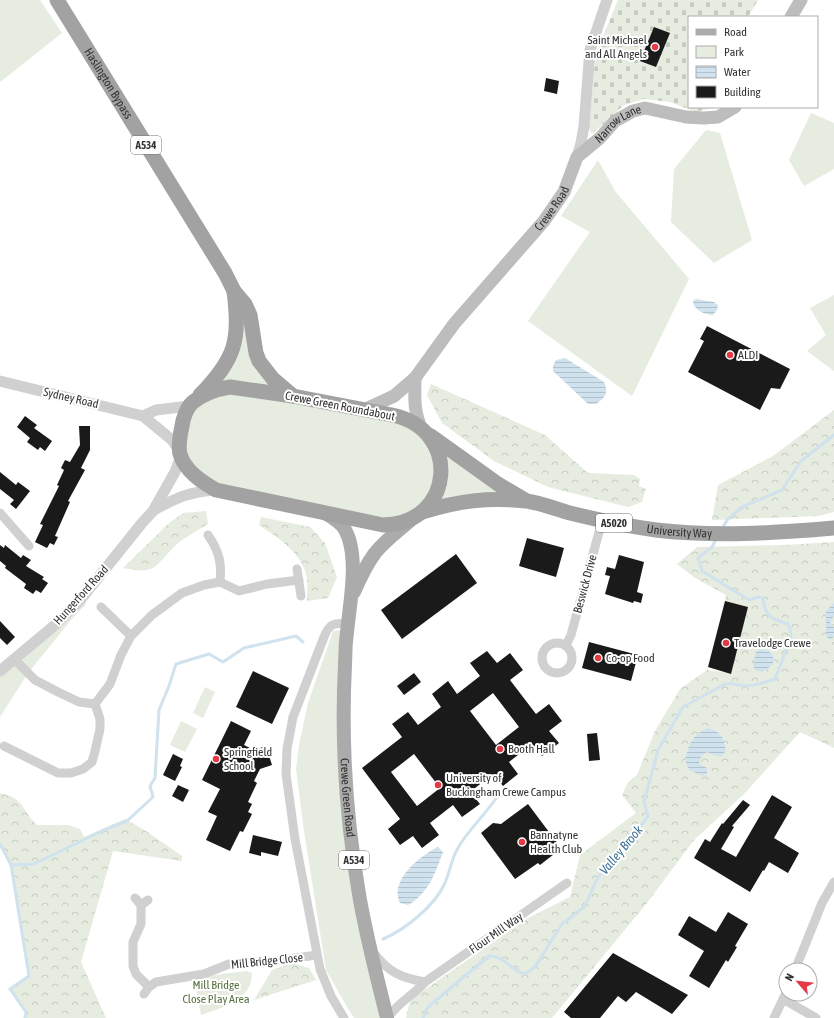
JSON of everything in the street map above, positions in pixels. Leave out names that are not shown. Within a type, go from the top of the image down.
[{"type":"highway","name":"Haslington Bypass","points":[[57,0],[234,291],[245,304],[250,315],[256,353],[259,361],[273,379],[293,396]]},
{"type":"highway","name":"Haslington Bypass","points":[[192,404],[215,380],[227,363],[233,349],[236,335],[237,316],[234,291]]},
{"type":"highway","name":"Crewe Green Roundabout","points":[[192,404],[214,391],[230,387],[293,396],[400,416],[423,429],[436,448],[440,463],[441,471],[437,490],[433,498],[418,515]]},
{"type":"highway","points":[[192,404],[182,423],[180,454],[190,471],[201,481],[216,490],[383,525],[401,524],[418,515]]},
{"type":"highway","name":"University Way","points":[[423,429],[498,484],[528,502]]},
{"type":"highway","name":"University Way","points":[[418,515],[451,504],[470,500],[488,500],[528,502],[602,521],[658,530],[702,533],[736,533],[834,528]]},
{"type":"main road","points":[[793,16],[801,0]]},
{"type":"main road","name":"Narrow Lane","points":[[576,157],[600,138],[615,121],[633,111],[645,108],[686,117],[704,118],[718,117],[733,108]]},
{"type":"main road","name":"Crewe Road","points":[[364,410],[394,396],[415,378],[450,329],[555,208],[564,192],[576,157]]},
{"type":"main road","points":[[415,378],[414,406],[416,415],[423,429]]},
{"type":"main road","name":"Crewe Green Road","points":[[325,513],[338,521],[345,529],[348,536],[352,559],[351,599],[345,652],[344,720],[346,786],[353,857],[360,902],[387,1018]]},
{"type":"main road","name":"Crewe Green Road","points":[[351,599],[365,569],[375,553],[418,515]]},
{"type":"street","name":"Crewe Road","points":[[576,157],[581,143],[584,126],[590,50],[607,0]]},
{"type":"street","name":"Sydney Road","points":[[0,381],[143,416],[172,440],[180,454]]},
{"type":"street","points":[[143,416],[156,410],[192,404]]},
{"type":"street","name":"Hungerford Road","points":[[0,671],[77,603],[153,511],[175,472],[180,454]]},
{"type":"street","name":"Hungerford Road","points":[[153,511],[175,498],[196,491],[216,490]]},
{"type":"street","points":[[0,513],[29,546]]},
{"type":"street","name":"Beswick Drive","points":[[566,645],[571,635],[602,521]]},
{"type":"street","points":[[208,535],[213,542],[220,559],[220,582]]},
{"type":"street","points":[[297,569],[301,596]]},
{"type":"street","points":[[95,704],[110,684],[121,655],[131,636],[152,615],[182,592],[220,582],[239,591],[267,584],[299,580]]},
{"type":"street","points":[[101,607],[131,636]]},
{"type":"street","points":[[344,1018],[331,996],[320,969],[288,793],[286,774],[287,749],[293,717],[326,631],[328,627],[336,624],[348,624]]},
{"type":"street","points":[[14,659],[35,680],[79,702],[95,704]]},
{"type":"street","points":[[4,746],[58,773],[83,769],[92,762],[100,729],[100,719],[95,704]]},
{"type":"street","name":"Flour Mill Way","points":[[387,1018],[398,1004],[425,982],[566,882]]},
{"type":"street","points":[[798,962],[822,903],[834,882]]},
{"type":"street","name":"Mill Bridge Close","points":[[134,898],[144,903],[141,924],[133,942],[133,966],[136,974],[147,990],[156,982],[204,974],[229,964],[257,963],[317,955]]},
{"type":"street","points":[[370,948],[389,970],[400,976],[425,982]]},
{"type":"street","points":[[774,1018],[782,1002]]},
{"type":"street","points":[[793,1002],[816,1018]]},
{"type":"green space","points":[[0,0],[40,0],[62,33],[0,82]]},
{"type":"green space","points":[[618,0],[758,0],[749,16],[688,16],[688,108],[710,108],[696,112],[670,102],[644,99],[624,105],[592,134],[589,129],[594,70],[598,48]]},
{"type":"green space","points":[[811,113],[834,123],[834,169],[804,186],[789,160]]},
{"type":"green space","points":[[706,130],[720,133],[752,240],[714,263],[671,222],[674,169]]},
{"type":"green space","points":[[598,160],[615,191],[689,279],[632,396],[528,321],[590,232],[561,216]]},
{"type":"green space","points":[[234,291],[256,353],[293,396],[400,416],[525,501],[488,500],[408,523],[216,490],[190,471],[182,423],[227,363]]},
{"type":"green space","points":[[834,295],[834,371],[807,351],[826,335],[810,308]]},
{"type":"green space","points":[[431,384],[545,435],[588,473],[634,475],[640,479],[639,486],[646,489],[642,502],[628,507],[548,487],[494,461],[442,423],[427,395]]},
{"type":"green space","points":[[834,410],[834,512],[819,516],[712,520],[718,485],[773,456]]},
{"type":"green space","points":[[206,511],[208,524],[176,545],[154,567],[143,570],[123,568],[168,524],[183,513]]},
{"type":"green space","points":[[261,517],[310,527],[325,543],[337,577],[328,598],[307,601],[307,579],[301,562],[289,547],[259,525]]},
{"type":"green space","points":[[834,542],[834,748],[800,732],[745,793],[694,840],[647,903],[552,1018],[406,1018],[410,1000],[528,918],[570,897],[580,855],[636,813],[622,795],[628,782],[637,775],[655,731],[680,689],[707,670],[731,673],[748,607],[725,601],[726,595],[695,578],[677,564],[697,547],[785,545]]},
{"type":"green space","points":[[81,599],[86,604],[28,673],[0,717],[0,671]]},
{"type":"green space","points":[[340,630],[338,749],[383,1018],[354,1018],[326,970],[304,831],[296,769],[299,745],[308,703],[333,631]]},
{"type":"green space","points":[[205,687],[215,692],[203,718],[193,713]]},
{"type":"green space","points":[[181,721],[197,729],[185,752],[170,745]]},
{"type":"green space","points":[[0,793],[8,795],[19,802],[37,825],[68,825],[80,829],[84,837],[125,819],[143,829],[182,856],[182,861],[113,851],[81,962],[106,1018],[25,1018],[26,1012],[10,989],[29,976],[11,865],[0,844]]},
{"type":"green space","points":[[291,963],[309,968],[316,980],[254,1000],[272,970]]},
{"type":"green space","name":"Mill Bridge Close Play Area","points":[[246,971],[252,973],[251,982],[242,996],[226,1006],[201,1015],[195,981],[215,975]]},
{"type":"water","points":[[696,299],[714,302],[718,305],[717,310],[713,315],[700,311],[695,307],[693,301]]},
{"type":"water","points":[[565,358],[604,382],[606,392],[604,397],[599,402],[596,404],[588,404],[553,371],[553,366],[556,360]]},
{"type":"water","points":[[834,603],[834,616],[830,622],[834,628],[834,636],[832,639],[828,639],[826,633],[826,611]]},
{"type":"water","points":[[765,649],[772,654],[774,661],[764,671],[755,670],[753,665],[756,652]]},
{"type":"water","points":[[708,728],[719,733],[723,739],[726,751],[720,757],[707,752],[701,756],[699,764],[707,768],[707,774],[703,776],[689,770],[685,760],[692,741],[698,734]]},
{"type":"water","points":[[438,847],[443,852],[434,875],[426,888],[421,895],[408,905],[400,903],[398,894],[402,878],[423,856]]},
{"type":"building","name":"Saint Michael and All Angels","points":[[654,27],[670,33],[656,67],[640,61]]},
{"type":"building","points":[[546,78],[559,81],[557,94],[544,91]]},
{"type":"building","name":"ALDI","points":[[707,326],[790,369],[780,389],[771,388],[760,410],[688,372],[704,341],[700,339]]},
{"type":"building","points":[[25,416],[37,425],[34,428],[52,441],[45,451],[40,447],[38,450],[27,442],[30,438],[17,427]]},
{"type":"building","points":[[79,426],[90,426],[90,450],[81,468],[85,470],[68,501],[70,502],[55,536],[58,537],[54,545],[50,543],[47,548],[35,542],[43,525],[40,524],[59,486],[57,485],[64,470],[61,468],[65,460],[70,462],[80,445]]},
{"type":"building","points":[[0,472],[16,485],[18,482],[30,491],[16,509],[10,504],[14,500],[0,489]]},
{"type":"building","points":[[527,538],[564,548],[556,577],[519,566]]},
{"type":"building","points":[[0,545],[4,548],[5,545],[21,558],[23,555],[31,560],[26,566],[44,577],[42,579],[48,583],[41,593],[36,590],[33,594],[24,588],[26,584],[5,568],[6,566],[0,561]]},
{"type":"building","points":[[456,554],[477,583],[402,639],[381,610]]},
{"type":"building","points":[[619,555],[644,562],[637,592],[643,594],[641,603],[634,601],[633,603],[605,594],[610,576],[605,575],[607,567],[615,569]]},
{"type":"building","name":"Travelodge Crewe","points":[[725,601],[748,607],[731,674],[708,667]]},
{"type":"building","points":[[0,621],[15,637],[7,645],[0,638]]},
{"type":"building","points":[[589,642],[638,655],[631,681],[582,668]]},
{"type":"building","name":"Booth Hall","points":[[487,651],[497,663],[510,653],[523,670],[510,680],[536,714],[549,704],[562,721],[549,731],[559,743],[542,756],[532,744],[509,762],[518,774],[503,786],[493,774],[470,792],[480,804],[462,817],[453,805],[430,823],[439,835],[422,848],[413,836],[400,845],[388,829],[400,819],[362,768],[402,737],[392,724],[408,712],[418,725],[441,707],[432,694],[448,681],[457,694],[480,676],[470,663]],"holes":[[[493,693],[519,727],[496,745],[470,711]],[[414,754],[440,788],[417,806],[391,772]]]},
{"type":"building","points":[[253,671],[289,688],[272,724],[236,707]]},
{"type":"building","points":[[414,673],[421,682],[404,695],[397,686]]},
{"type":"building","points":[[231,721],[251,731],[244,745],[254,750],[266,746],[272,765],[260,769],[254,781],[257,783],[248,802],[252,804],[248,812],[252,814],[243,832],[240,831],[230,851],[206,840],[217,816],[208,812],[220,789],[202,780]]},
{"type":"building","points":[[597,733],[600,760],[589,761],[587,734]]},
{"type":"building","points":[[173,754],[183,759],[180,766],[182,767],[175,781],[163,775]]},
{"type":"building","points":[[178,785],[189,790],[183,802],[172,796]]},
{"type":"building","points":[[772,795],[792,807],[774,838],[799,853],[788,873],[769,862],[750,892],[694,858],[705,839],[710,842],[722,823],[723,824],[743,800],[750,805],[732,826],[734,827],[721,849],[736,857]]},
{"type":"building","points":[[528,804],[558,844],[555,847],[558,851],[540,865],[538,863],[515,879],[481,833],[493,823],[501,824]]},
{"type":"building","points":[[253,835],[282,842],[278,856],[261,852],[261,856],[249,853]]},
{"type":"building","points":[[728,912],[748,924],[735,946],[737,947],[728,962],[726,960],[709,988],[689,976],[704,951],[678,935],[689,916],[716,932]]},
{"type":"building","points":[[613,953],[688,995],[672,1014],[636,992],[626,1002],[618,996],[600,1018],[571,1018],[564,1012]]},
{"type":"waterway","name":"Valley Brook","points":[[722,529],[727,520],[742,507],[782,490],[801,461],[834,435]]},
{"type":"waterway","name":"Valley Brook","points":[[423,1018],[428,1007],[489,956],[499,958],[516,970],[525,974],[535,967],[561,925],[585,906],[598,877],[648,816],[644,802],[658,750],[683,707],[728,683],[748,686],[775,679],[791,638],[788,624],[773,618],[767,613],[763,598],[758,597],[749,600],[702,571],[698,558],[712,547],[716,539]]},
{"type":"waterway","points":[[11,865],[34,864],[104,830],[127,821],[153,797],[150,786],[155,778],[159,710],[176,664],[209,654],[223,662],[244,648],[296,636],[303,642]]},
{"type":"waterway","points":[[383,939],[400,930],[426,909],[433,901],[444,885],[458,848],[497,797]]},
{"type":"waterway","points":[[0,844],[11,865],[29,976],[10,989],[26,1012],[25,1018]]},
{"type":"place","name":"Saint Michael and All Angels","points":[[655,47]]},
{"type":"place","name":"ALDI","points":[[730,355]]},
{"type":"place","name":"Travelodge Crewe","points":[[726,643]]},
{"type":"place","name":"Co-op Food","points":[[598,658]]},
{"type":"place","name":"Booth Hall","points":[[500,749]]},
{"type":"place","name":"Springfield School","points":[[216,759]]},
{"type":"place","name":"University of Buckingham Crewe Campus","points":[[438,785]]},
{"type":"place","name":"Bannatyne Health Club","points":[[522,842]]}]
